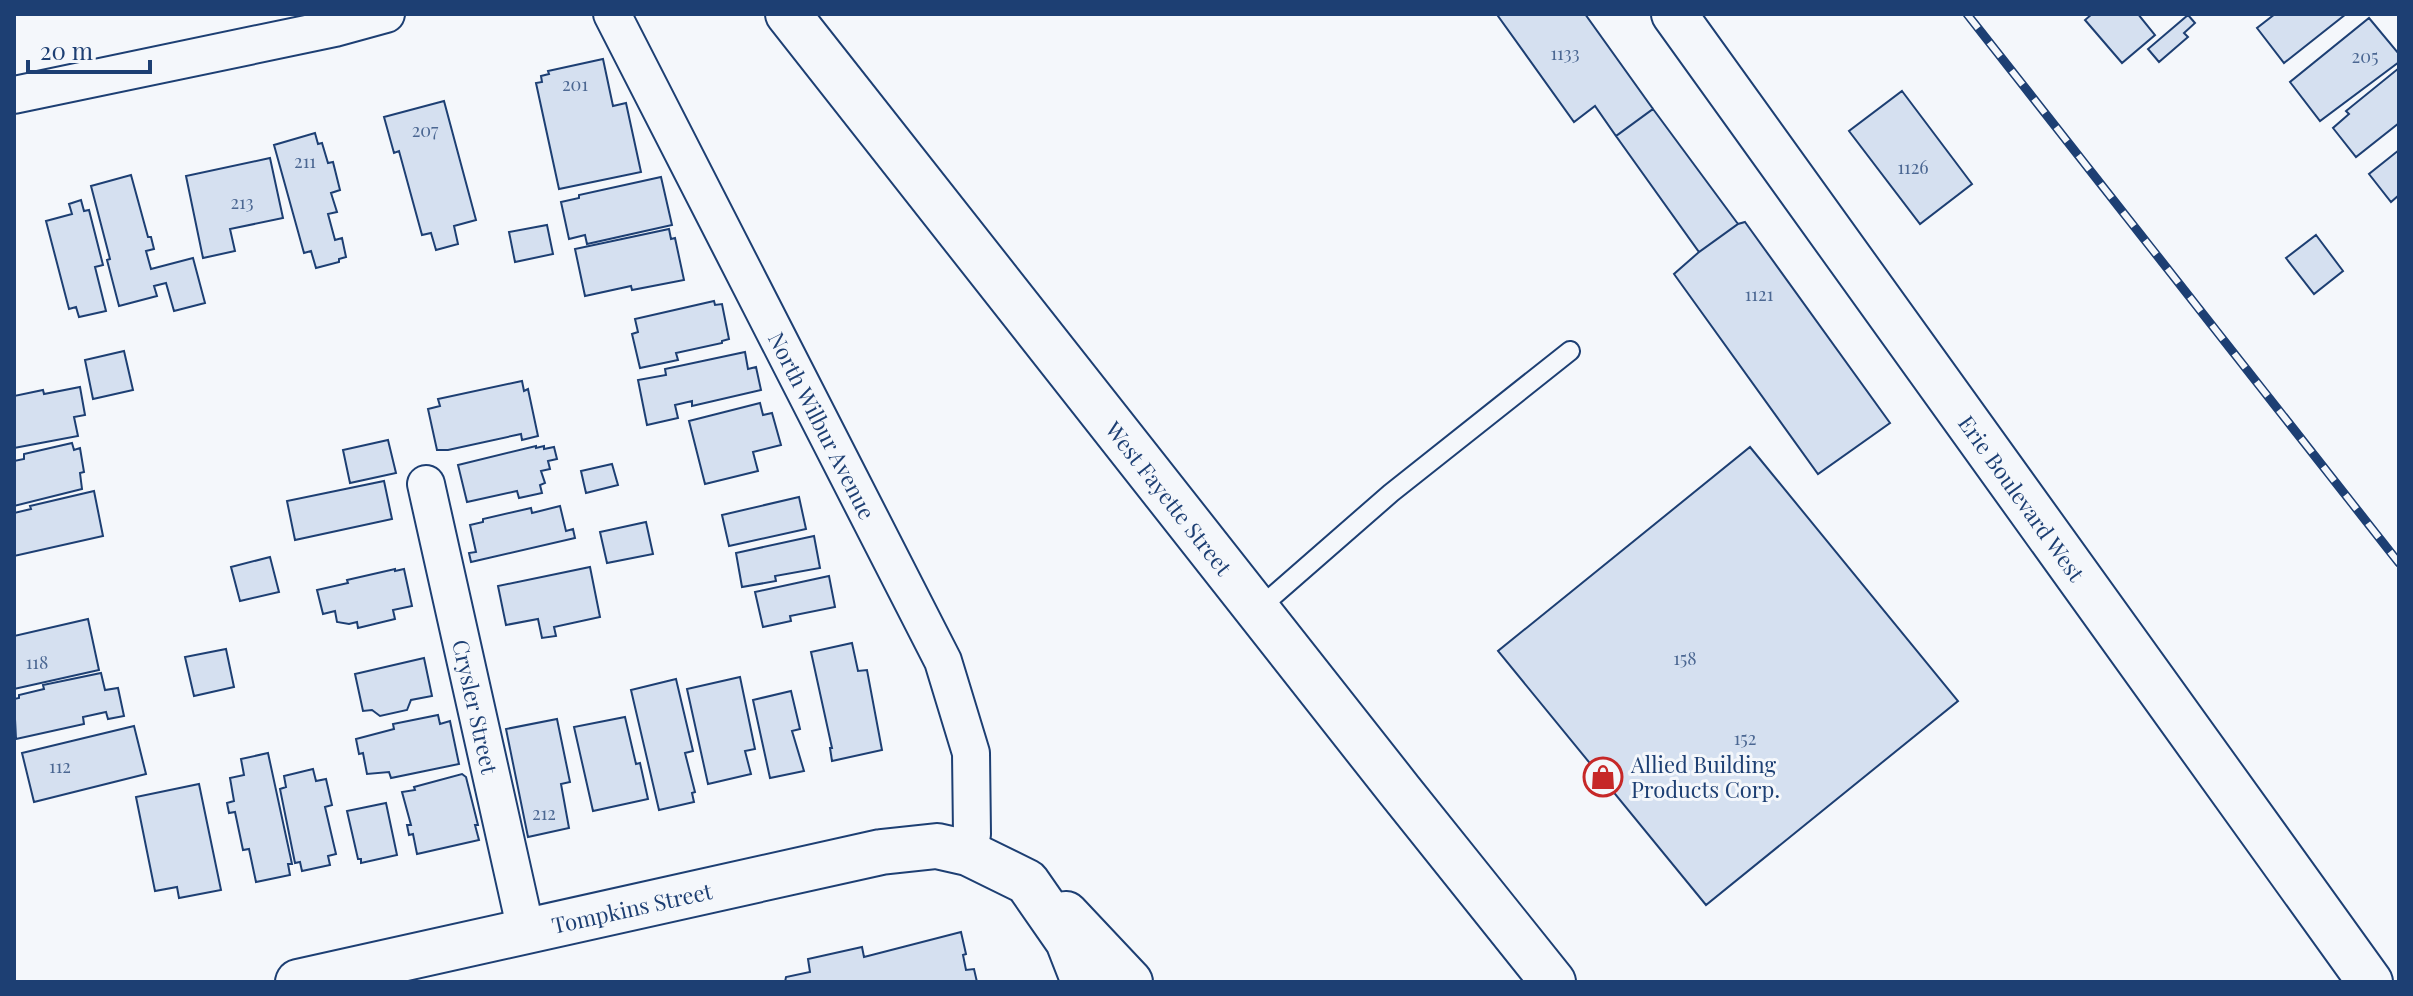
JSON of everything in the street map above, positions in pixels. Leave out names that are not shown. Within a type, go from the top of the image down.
[{"type":"street","points":[[14,95],[335,28],[386,14]]},
{"type":"street","name":"North Wilbur Avenue","points":[[612,14],[943,661],[971,753],[972,834],[968,853]]},
{"type":"street","name":"West Fayette Street","points":[[788,14],[1553,982]]},
{"type":"street","name":"Erie Boulevard West","points":[[1674,14],[2370,982]]},
{"type":"street","name":"Crysler Street","points":[[426,484],[526,931]]},
{"type":"street","name":"Tompkins Street","points":[[298,982],[881,852],[937,846],[968,853],[1027,882],[1036,892]]},
{"type":"street","points":[[1036,892],[1068,941],[1084,982]]},
{"type":"street","points":[[1036,892],[1066,914],[1130,982]]},
{"type":"lane","points":[[1257,610],[1391,493],[1570,351]]},
{"type":"building","points":[[1585,14],[1653,109],[1616,136],[1595,106],[1574,122],[1498,16]]},
{"type":"building","points":[[2092,14],[2138,14],[2155,35],[2122,63],[2085,20]]},
{"type":"building","points":[[2275,14],[2346,14],[2284,63],[2257,28]]},
{"type":"building","points":[[2188,15],[2195,23],[2184,33],[2188,37],[2159,62],[2148,49]]},
{"type":"building","points":[[2369,18],[2399,54],[2399,62],[2320,121],[2290,82]]},
{"type":"building","points":[[603,59],[613,106],[626,103],[641,172],[559,189],[536,83],[542,82],[541,76],[549,74],[548,71]]},
{"type":"building","points":[[2399,68],[2399,123],[2356,157],[2333,128],[2349,114],[2346,111]]},
{"type":"building","points":[[1902,91],[1972,184],[1920,224],[1849,131]]},
{"type":"building","points":[[444,101],[476,220],[454,226],[458,244],[436,250],[431,233],[422,235],[399,151],[394,153],[384,117]]},
{"type":"building","points":[[1653,109],[1738,224],[1699,252],[1616,136]]},
{"type":"building","points":[[315,133],[318,144],[322,143],[328,163],[333,162],[340,190],[331,193],[337,212],[328,214],[335,240],[342,238],[346,257],[316,268],[311,251],[304,253],[274,145]]},
{"type":"building","points":[[2399,150],[2399,195],[2391,202],[2369,174]]},
{"type":"building","points":[[270,158],[283,218],[230,229],[235,251],[203,258],[186,176]]},
{"type":"building","points":[[131,175],[154,249],[146,251],[151,269],[193,258],[205,303],[174,311],[166,283],[154,286],[157,296],[119,306],[91,186]]},
{"type":"building","points":[[661,177],[672,225],[587,244],[585,235],[569,239],[561,202],[579,198],[579,195]]},
{"type":"building","points":[[81,200],[84,211],[89,210],[103,265],[95,267],[106,311],[79,317],[76,307],[69,309],[46,221],[72,214],[69,204]]},
{"type":"building","points":[[1745,222],[1890,423],[1818,474],[1674,274],[1699,252]]},
{"type":"building","points":[[547,225],[553,254],[515,262],[509,232]]},
{"type":"building","points":[[669,229],[671,239],[675,238],[684,280],[632,290],[631,286],[585,296],[575,249]]},
{"type":"building","points":[[2316,235],[2343,271],[2314,294],[2286,258]]},
{"type":"building","points":[[714,301],[715,305],[722,304],[729,339],[676,353],[678,360],[640,368],[632,334],[638,332],[635,319]]},
{"type":"building","points":[[124,351],[133,390],[93,399],[85,360]]},
{"type":"building","points":[[745,352],[748,369],[756,367],[761,390],[692,406],[692,401],[675,405],[678,418],[647,425],[638,380],[666,375],[665,369]]},
{"type":"building","points":[[522,381],[524,391],[528,389],[538,436],[522,440],[521,434],[437,450],[428,409],[440,406],[438,399]]},
{"type":"building","points":[[80,387],[85,415],[74,417],[78,436],[14,448],[14,396]]},
{"type":"building","points":[[760,403],[763,415],[772,413],[781,445],[753,452],[758,471],[705,484],[689,421]]},
{"type":"building","points":[[388,440],[396,473],[350,483],[343,450]]},
{"type":"building","points":[[72,443],[74,450],[80,448],[84,472],[80,473],[82,489],[14,506],[14,461],[24,459],[24,454]]},
{"type":"building","points":[[544,446],[544,449],[554,447],[557,459],[548,461],[550,469],[541,471],[545,483],[540,485],[542,493],[519,498],[517,491],[467,502],[458,465]]},
{"type":"building","points":[[1750,447],[1958,701],[1706,905],[1498,651]]},
{"type":"building","points":[[612,464],[618,485],[586,493],[581,471]]},
{"type":"building","points":[[384,481],[392,519],[295,540],[287,501]]},
{"type":"building","points":[[94,491],[103,536],[14,556],[14,513],[31,509],[30,506]]},
{"type":"building","points":[[799,497],[806,529],[729,546],[722,515]]},
{"type":"building","points":[[560,506],[566,531],[573,529],[575,538],[471,562],[469,553],[476,552],[470,525],[531,508],[532,513]]},
{"type":"building","points":[[646,522],[653,554],[607,563],[600,532]]},
{"type":"building","points":[[814,536],[820,568],[775,576],[776,581],[742,587],[736,553]]},
{"type":"building","points":[[270,557],[279,592],[240,601],[231,567]]},
{"type":"building","points":[[590,567],[600,617],[554,627],[556,636],[542,638],[538,619],[506,625],[498,586]]},
{"type":"building","points":[[404,569],[412,606],[393,610],[395,619],[358,628],[357,622],[337,622],[335,611],[323,614],[317,590]]},
{"type":"building","points":[[829,576],[835,607],[790,616],[791,621],[763,627],[755,592]]},
{"type":"building","points":[[88,619],[99,670],[14,689],[14,636]]},
{"type":"building","points":[[852,643],[858,671],[867,670],[882,750],[832,761],[832,748],[811,652]]},
{"type":"building","points":[[226,649],[234,687],[194,696],[185,657]]},
{"type":"building","points":[[424,658],[432,696],[411,700],[407,710],[380,716],[372,710],[363,711],[355,674]]},
{"type":"building","points":[[101,673],[105,690],[118,688],[124,716],[108,719],[106,712],[83,717],[84,724],[16,739],[14,699],[19,695],[44,689],[43,685]]},
{"type":"building","points":[[740,677],[755,749],[745,751],[751,774],[708,784],[687,689]]},
{"type":"building","points":[[676,679],[693,751],[685,753],[695,792],[692,793],[694,802],[659,810],[631,690]]},
{"type":"building","points":[[791,691],[800,729],[792,731],[804,771],[770,778],[753,700]]},
{"type":"building","points":[[438,715],[440,724],[450,721],[459,764],[391,778],[389,772],[367,774],[363,753],[359,754],[356,739],[394,729],[393,724]]},
{"type":"building","points":[[625,717],[648,799],[593,811],[574,727]]},
{"type":"building","points":[[557,719],[570,782],[561,784],[569,828],[528,837],[506,729]]},
{"type":"building","points":[[134,726],[146,774],[34,802],[22,753]]},
{"type":"building","points":[[268,753],[292,864],[288,864],[290,875],[256,882],[249,849],[243,850],[235,812],[229,813],[227,803],[234,801],[230,778],[244,775],[241,759]]},
{"type":"building","points":[[313,769],[316,781],[326,779],[332,805],[325,807],[336,854],[328,856],[330,865],[302,871],[300,862],[295,863],[280,789],[286,787],[284,776]]},
{"type":"building","points":[[462,774],[466,777],[479,840],[417,854],[413,834],[409,835],[407,825],[411,825],[402,792]]},
{"type":"building","points":[[199,784],[221,890],[179,898],[177,887],[155,891],[136,797]]},
{"type":"building","points":[[386,803],[397,855],[361,863],[347,811]]},
{"type":"building","points":[[961,932],[966,970],[974,969],[977,982],[785,982],[786,977],[810,972],[808,959],[862,947],[864,957]]},
{"type":"railway","points":[[1967,14],[2399,563]]},
{"type":"place","name":"Allied Building Products Corp.","points":[[1603,777]]}]
